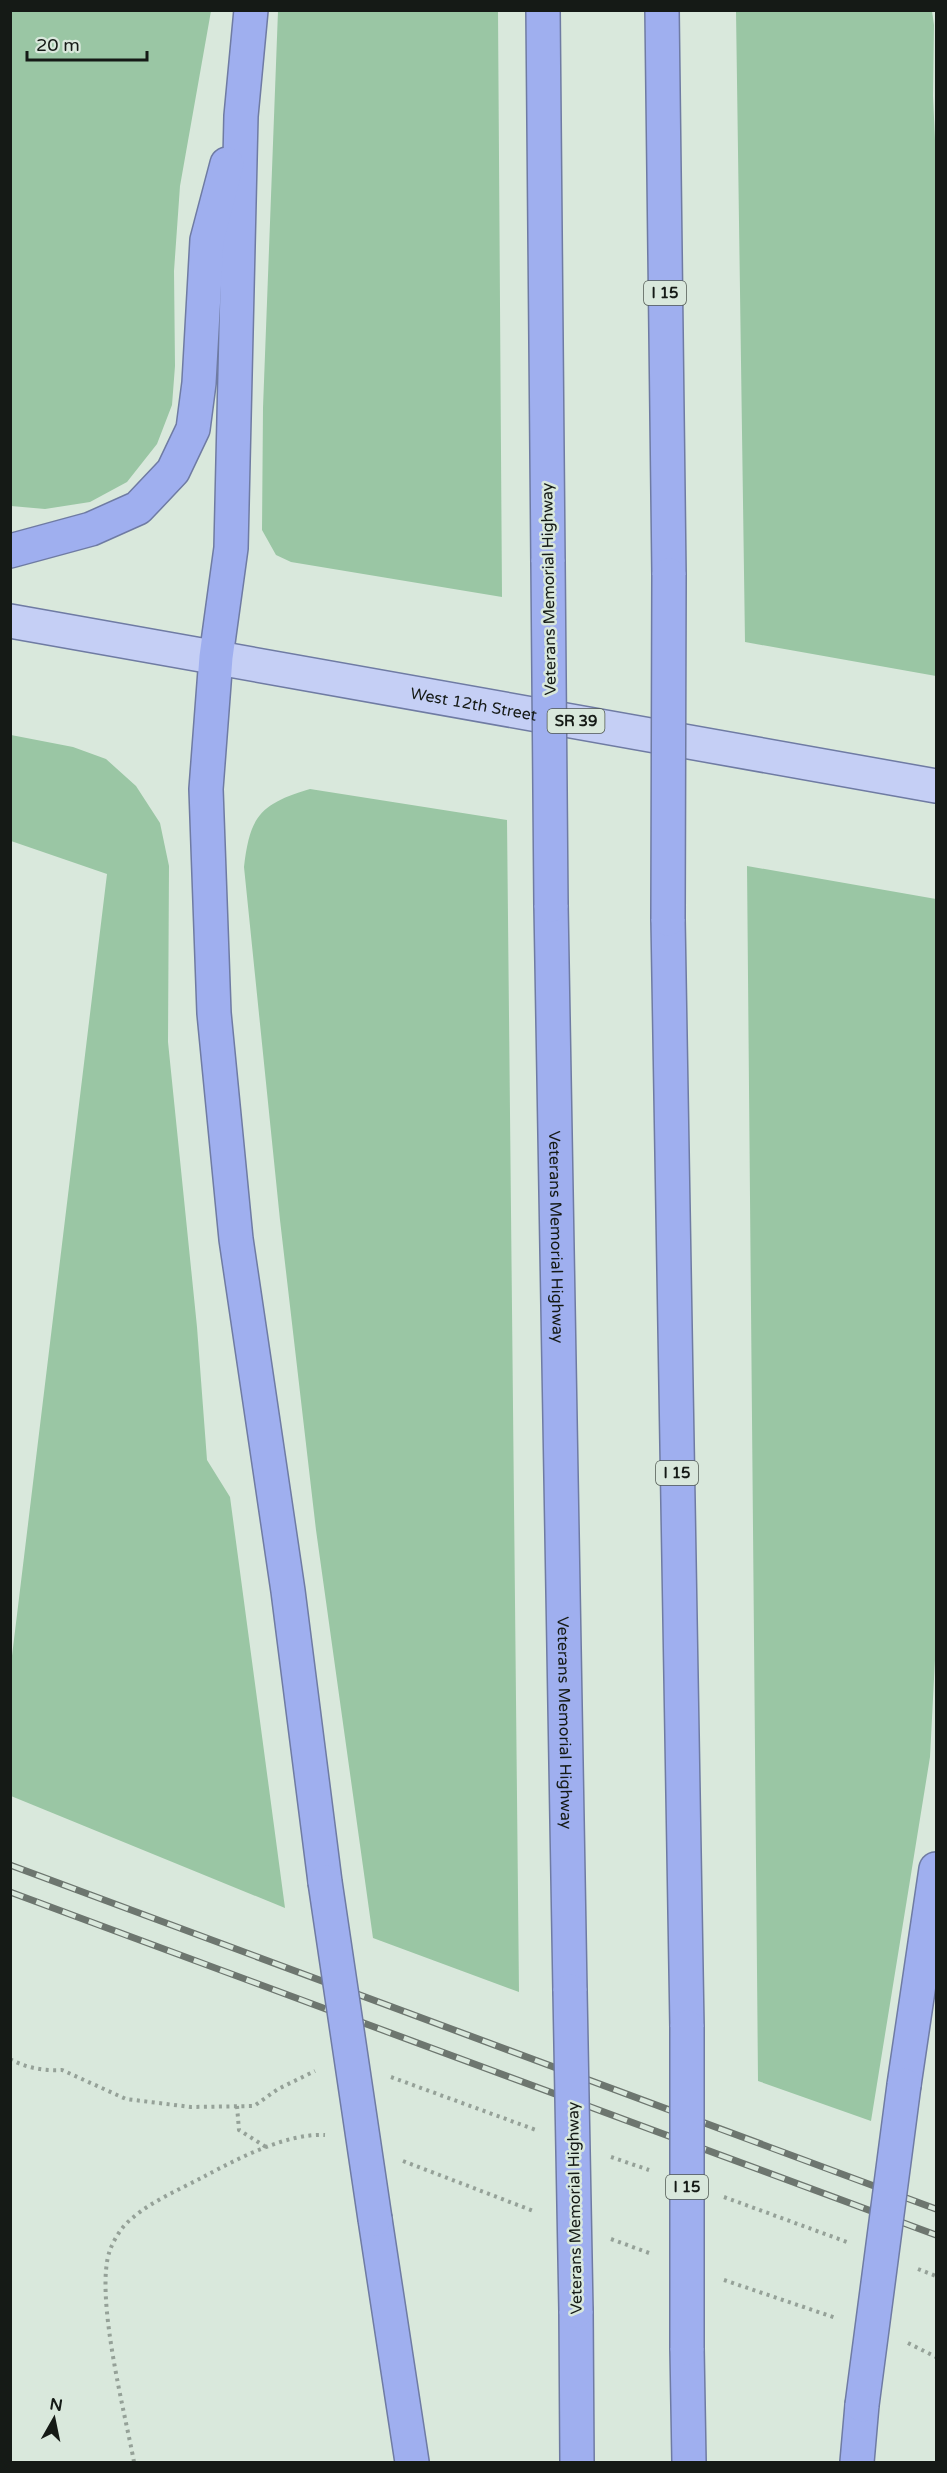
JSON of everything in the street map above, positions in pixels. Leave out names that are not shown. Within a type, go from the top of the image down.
[{"type":"highway","points":[[251,10],[241,116],[231,548],[216,657],[206,789],[216,1024],[236,1239],[288,1591],[326,1882],[412,2463]]},
{"type":"highway","name":"Veterans Memorial Highway","points":[[543,10],[551,905],[577,2463]]},
{"type":"highway","name":"I 15","points":[[662,10],[669,575],[668,919],[687,2027],[689,2463]]},
{"type":"highway","points":[[10,551],[91,529],[138,508],[173,471],[193,429],[199,383],[207,240],[241,116]]},
{"type":"highway","points":[[857,2463],[862,2405],[904,2085],[936,1869]]},
{"type":"main road","name":"West 12th Street","points":[[10,621],[936,786]]},
{"type":"path","points":[[10,2059],[22,2065],[62,2070],[126,2099],[191,2108],[254,2106],[278,2089],[318,2070]]},
{"type":"path","points":[[388,2076],[542,2132]]},
{"type":"path","points":[[237,2106],[239,2130],[266,2148]]},
{"type":"path","points":[[134,2463],[109,2323],[106,2286],[110,2250],[125,2225],[147,2209],[211,2173],[276,2143],[313,2134],[333,2135]]},
{"type":"path","points":[[609,2156],[653,2171]]},
{"type":"path","points":[[396,2158],[543,2214]]},
{"type":"path","points":[[719,2195],[850,2243]]},
{"type":"path","points":[[609,2238],[654,2254]]},
{"type":"path","points":[[915,2268],[936,2276]]},
{"type":"path","points":[[720,2278],[840,2319]]},
{"type":"path","points":[[899,2339],[936,2357]]},
{"type":"green space","points":[[10,11],[211,11],[180,186],[174,271],[175,366],[172,405],[157,444],[127,482],[90,502],[45,509],[11,506]]},
{"type":"green space","points":[[278,11],[498,11],[502,597],[291,562],[276,555],[262,530],[263,408]]},
{"type":"green space","points":[[736,11],[932,11],[936,161],[936,676],[745,642]]},
{"type":"green space","points":[[11,735],[73,747],[106,759],[136,786],[160,823],[169,866],[168,1042],[197,1327],[207,1460],[230,1497],[285,1908],[11,1796],[11,1664],[107,874],[11,841]]},
{"type":"green space","points":[[310,789],[507,820],[519,1992],[373,1938],[316,1530],[280,1220],[244,867],[250,835],[260,814],[279,800]]},
{"type":"green space","points":[[747,866],[936,899],[936,1640],[930,1757],[871,2121],[758,2081]]},
{"type":"railway","points":[[10,1865],[936,2209]]},
{"type":"railway","points":[[10,1892],[936,2235]]}]
